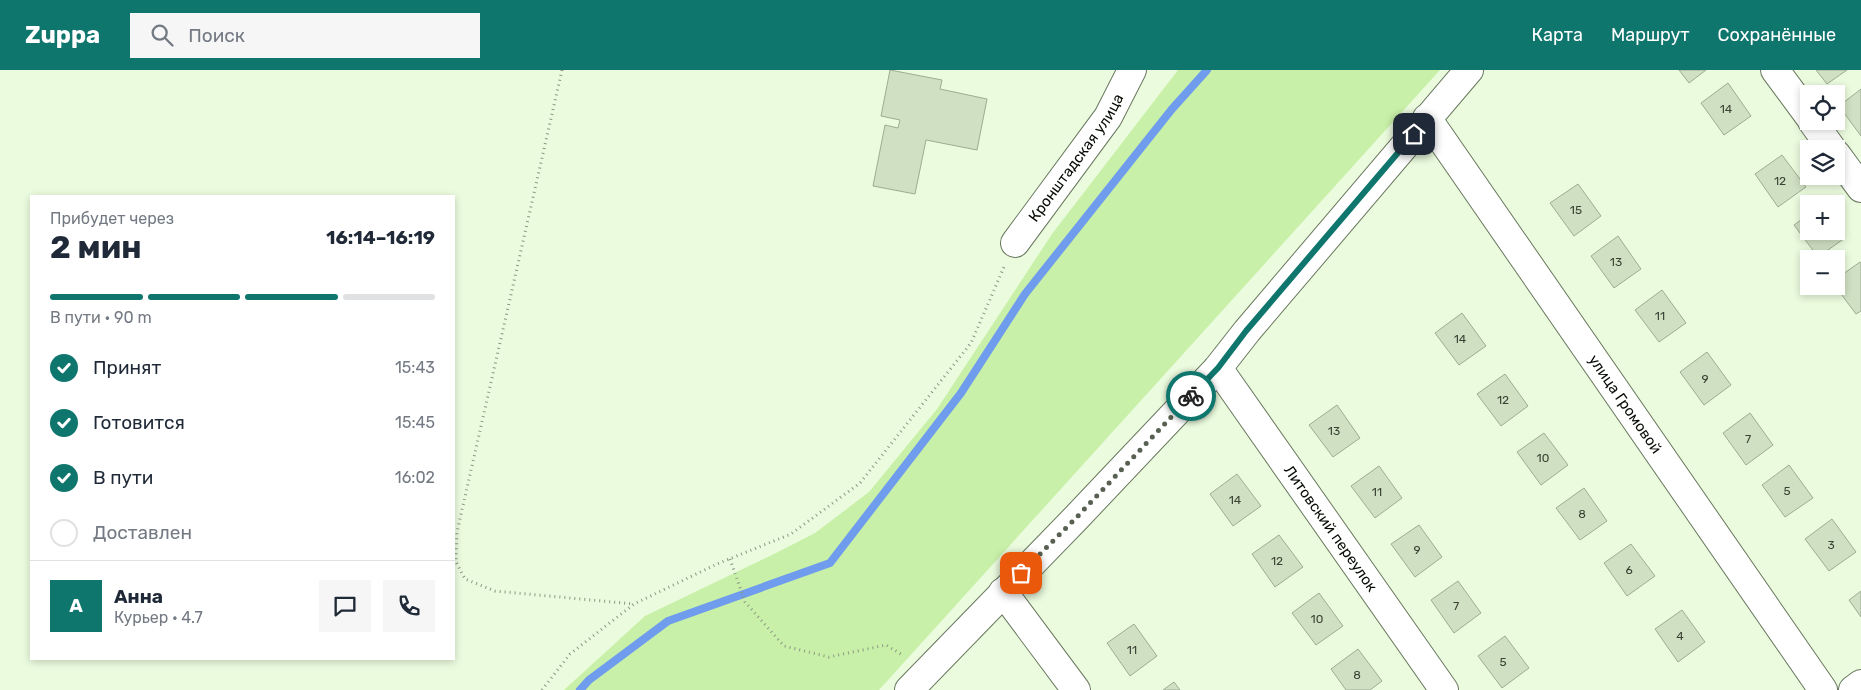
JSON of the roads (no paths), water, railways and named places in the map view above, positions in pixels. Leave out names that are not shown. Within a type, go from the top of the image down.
[{"type":"street","name":"Кронштадская улица","points":[[1015,243],[1108,116],[1132,70]]},
{"type":"street","points":[[909,690],[1083,511],[1218,368],[1246,331],[1468,70]]},
{"type":"street","points":[[1775,70],[1800,104]]},
{"type":"street","name":"улица Громовой","points":[[1427,118],[1823,690]]},
{"type":"street","points":[[1845,166],[1861,188]]},
{"type":"street","name":"Литовский переулок","points":[[1218,368],[1444,690]]},
{"type":"street","points":[[1004,592],[1076,690]]},
{"type":"street","points":[[1853,690],[1861,684]]},
{"type":"waterway","points":[[580,690],[589,680],[668,621],[830,563],[961,393],[1025,294],[1172,109],[1207,70]]}]
